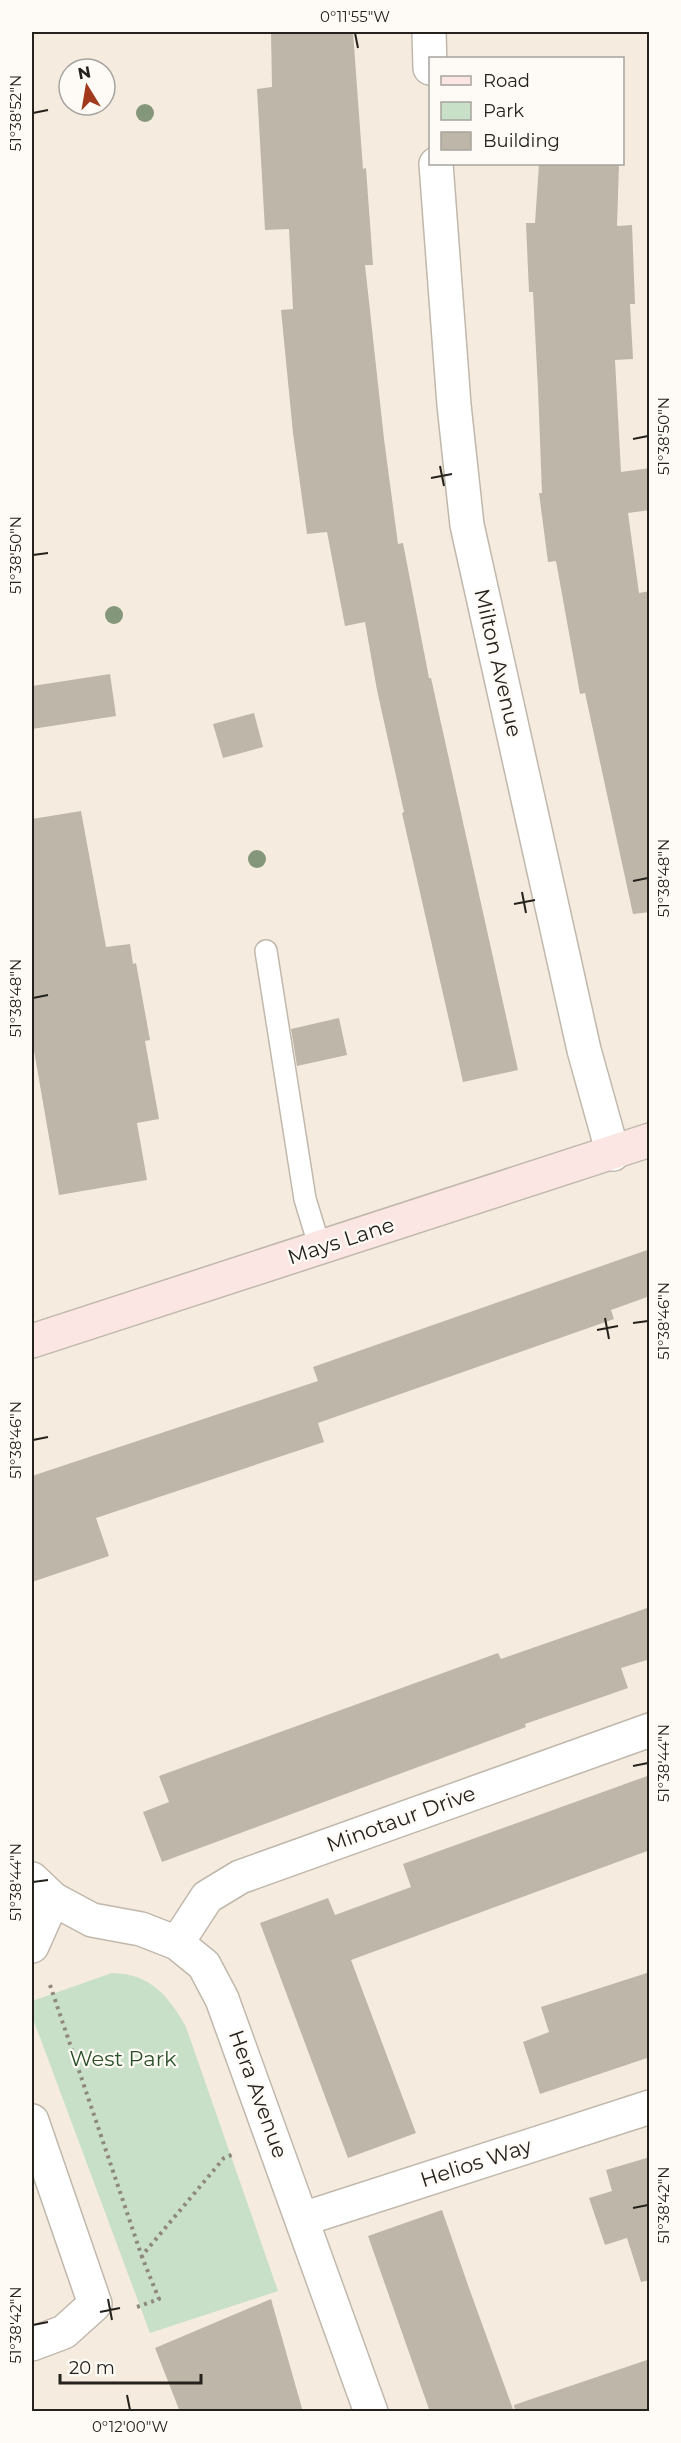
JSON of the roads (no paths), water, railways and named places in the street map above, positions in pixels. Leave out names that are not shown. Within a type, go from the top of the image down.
[{"type":"street","points":[[429,32],[430,57]]},
{"type":"street","name":"Milton Avenue","points":[[436,165],[454,405],[468,525],[584,1050],[613,1154]]},
{"type":"street","name":"Mays Lane","points":[[32,1341],[613,1154],[650,1140]]},
{"type":"street","name":"Minotaur Drive","points":[[177,1943],[207,1897],[240,1877],[650,1730]]},
{"type":"street","points":[[32,1946],[42,1889]]},
{"type":"street","name":"Hera Avenue","points":[[42,1889],[92,1920],[141,1929],[177,1943],[204,1965],[222,1999],[371,2412]]},
{"type":"street","name":"Helios Way","points":[[303,2219],[650,2107]]},
{"type":"street","points":[[32,2121],[96,2304],[64,2332],[32,2344]]},
{"type":"lane","points":[[266,951],[305,1198],[320,1248]]},
{"type":"park label","name":"West Park","points":[[123,2059]]}]
